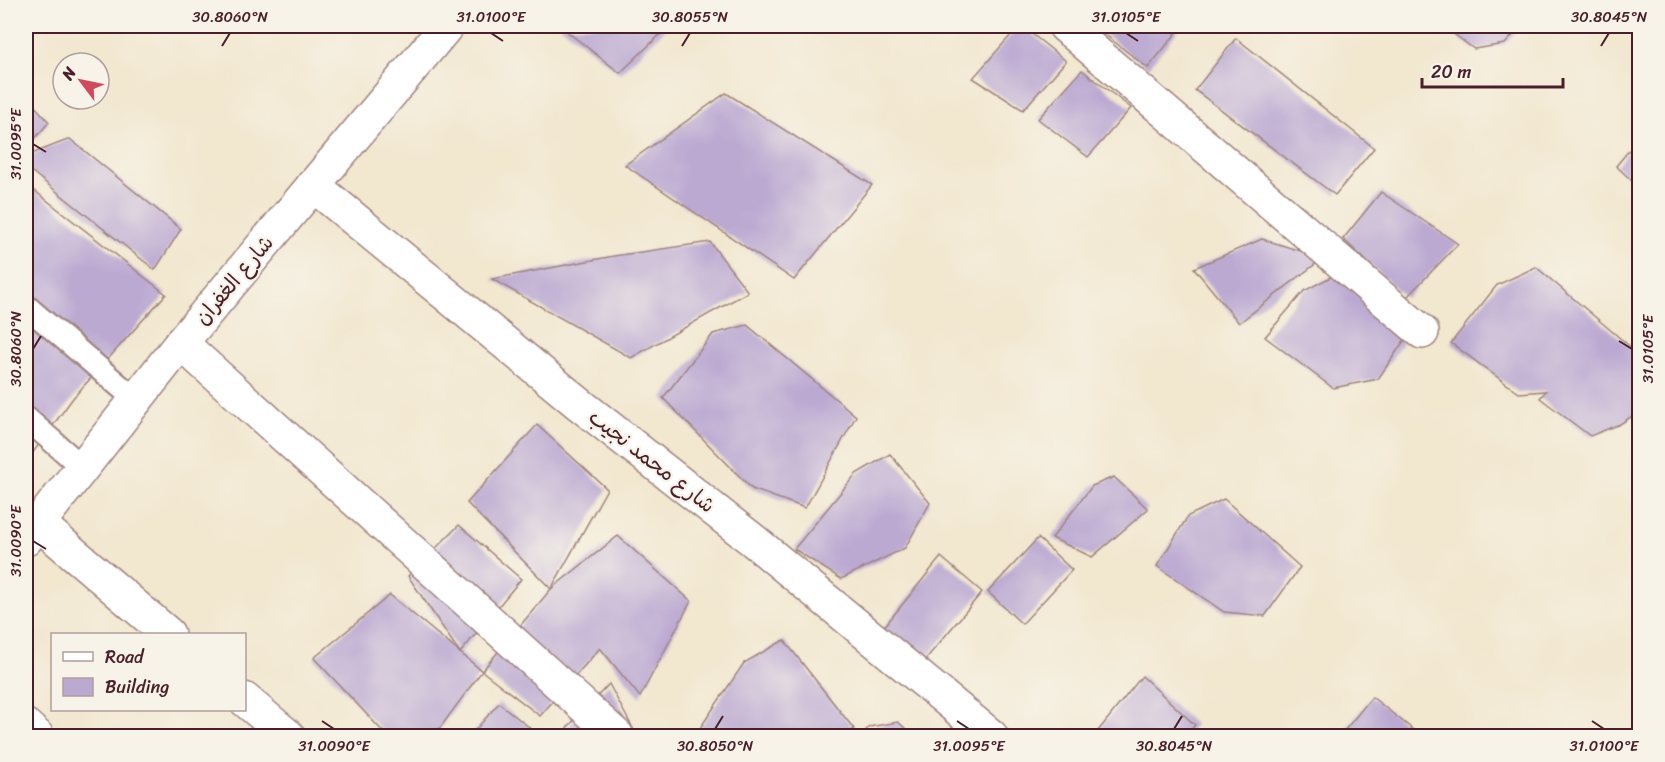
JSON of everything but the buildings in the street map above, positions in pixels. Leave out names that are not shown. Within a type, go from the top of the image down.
[{"type":"street","name":"شارع الغفران","points":[[30,525],[82,467],[181,343],[447,26]]},
{"type":"street","points":[[1065,26],[1422,332]]},
{"type":"street","name":"شارع محمد نجيب","points":[[313,185],[578,403],[754,541],[991,736]]},
{"type":"street","points":[[181,343],[617,736]]},
{"type":"street","points":[[30,525],[167,633]]},
{"type":"street","points":[[246,701],[288,736]]},
{"type":"street","points":[[26,726],[37,736]]},
{"type":"lane","points":[[26,306],[136,400]]},
{"type":"lane","points":[[26,418],[82,467]]}]
